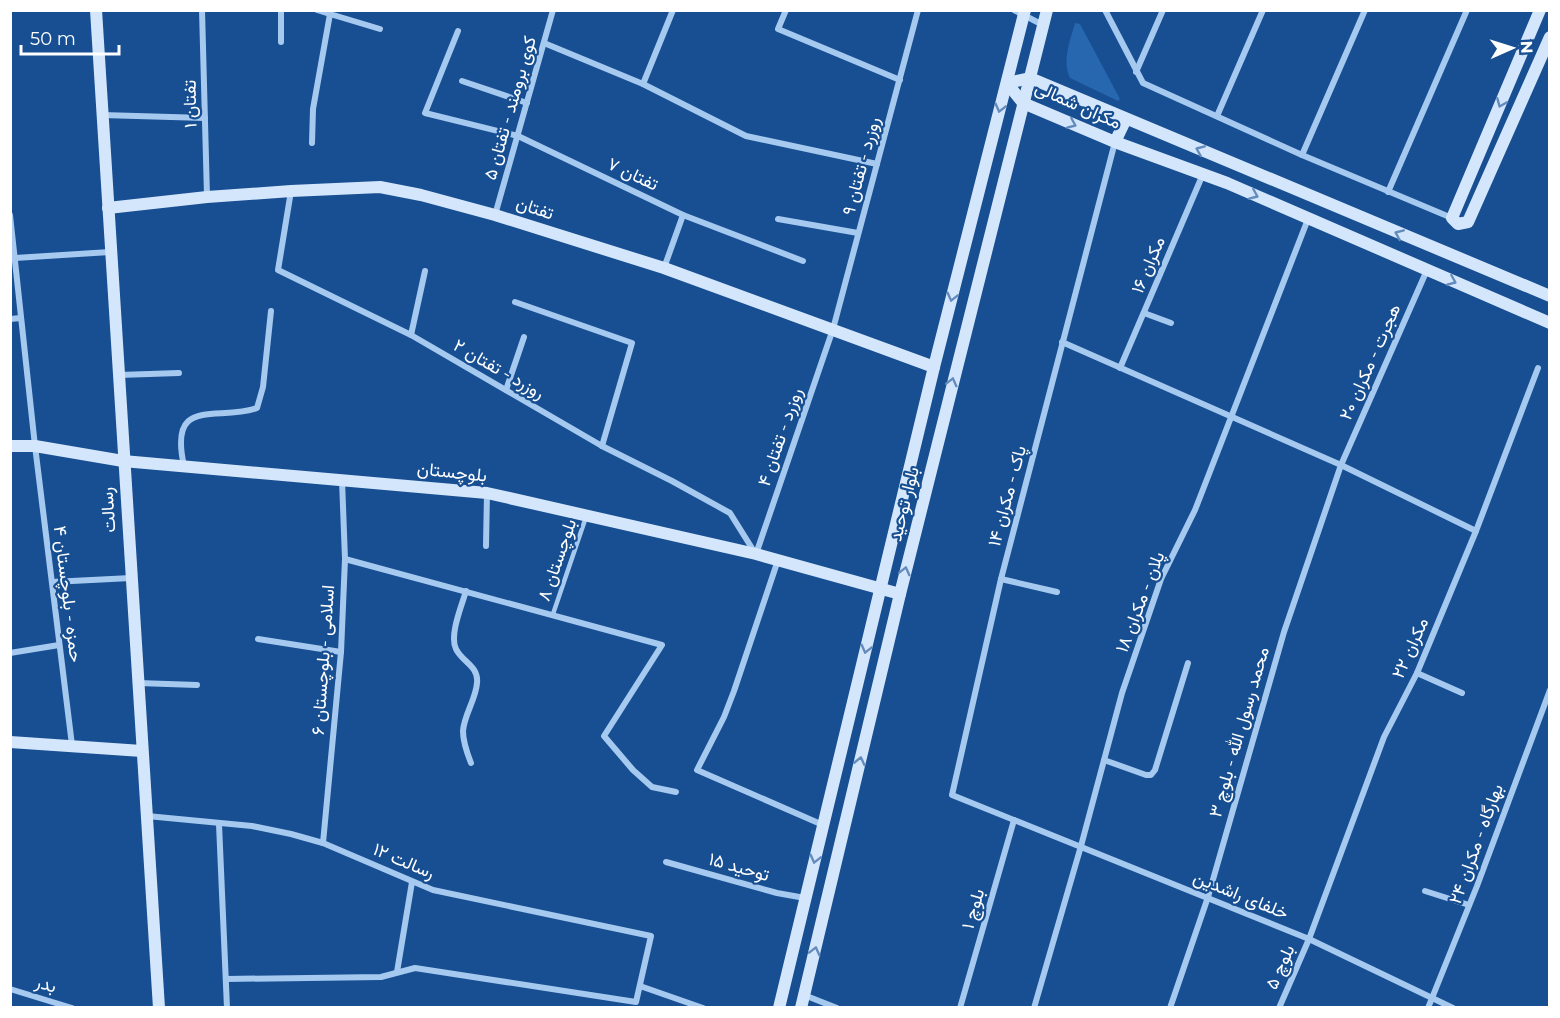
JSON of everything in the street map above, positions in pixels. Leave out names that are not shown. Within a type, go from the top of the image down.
[{"type":"street","name":"رسالت","points":[[96,10],[159,1008]]},
{"type":"street","name":"تفتان ۱","points":[[202,10],[207,197]]},
{"type":"street","points":[[281,10],[281,42]]},
{"type":"street","points":[[318,10],[380,29]]},
{"type":"street","name":"کوی برومند - تفتان ۵","points":[[495,214],[553,10]]},
{"type":"street","points":[[643,84],[673,10]]},
{"type":"street","points":[[786,10],[778,29],[900,80]]},
{"type":"street","name":"روزرد - تفتان ۹","points":[[833,329],[918,10]]},
{"type":"street","name":"بلوار توحید","points":[[801,1008],[900,594],[1047,10]]},
{"type":"street","points":[[1105,10],[1143,83],[1302,155],[1452,218],[1458,224],[1468,222],[1550,37]]},
{"type":"street","points":[[1136,72],[1163,10]]},
{"type":"street","points":[[1217,116],[1263,10]]},
{"type":"street","points":[[1302,155],[1365,10]]},
{"type":"street","points":[[1389,192],[1467,10]]},
{"type":"street","points":[[1452,218],[1539,11]]},
{"type":"street","points":[[1021,12],[1044,25]]},
{"type":"street","name":"بلوار توحید","points":[[778,1008],[934,367],[1007,83],[1021,12]]},
{"type":"street","points":[[312,143],[313,110],[330,14]]},
{"type":"street","name":"تفتان ۷","points":[[458,31],[425,113],[518,136],[684,215],[803,261]]},
{"type":"street","points":[[544,43],[643,84],[746,136],[877,164]]},
{"type":"street","name":"مکران شمالی","points":[[1550,296],[1030,78],[1007,83],[1023,103],[1115,142],[1203,174],[1550,323]]},
{"type":"street","points":[[462,81],[527,103]]},
{"type":"street","points":[[102,115],[205,118]]},
{"type":"street","points":[[1115,142],[1126,119]]},
{"type":"street","name":"پاک - مکران ۱۴","points":[[1014,820],[952,795],[1000,579],[1115,142]]},
{"type":"street","name":"مکران ۱۶","points":[[1120,368],[1203,174]]},
{"type":"street","name":"تفتان","points":[[108,208],[207,197],[380,187],[495,214],[664,268],[934,367]]},
{"type":"street","name":"روزرد - تفتان ۲","points":[[291,191],[278,270],[411,335],[602,446],[730,513],[756,554]]},
{"type":"street","name":"حمزه - بلوچستان ۴","points":[[10,215],[35,446],[72,745]]},
{"type":"street","points":[[664,268],[684,215]]},
{"type":"street","points":[[778,219],[858,233]]},
{"type":"street","name":"پلان - مکران ۱۸","points":[[1034,1008],[1122,693],[1161,579],[1195,510],[1308,219]]},
{"type":"street","points":[[15,258],[110,252]]},
{"type":"street","name":"هجرت - مکران ۲۰","points":[[1341,465],[1427,270]]},
{"type":"street","points":[[411,335],[425,271]]},
{"type":"street","points":[[515,302],[632,343],[602,446]]},
{"type":"street","points":[[184,466],[179,445],[185,424],[199,414],[247,412],[257,408],[263,387],[271,311]]},
{"type":"street","points":[[1144,313],[1171,323]]},
{"type":"street","points":[[10,319],[21,318]]},
{"type":"street","name":"روزرد - تفتان ۴","points":[[756,554],[833,329]]},
{"type":"street","points":[[506,390],[524,337]]},
{"type":"street","points":[[1062,342],[1341,465],[1476,531]]},
{"type":"street","name":"مکران ۲۲","points":[[1309,939],[1384,737],[1417,673],[1476,531],[1538,368]]},
{"type":"street","points":[[118,375],[179,373]]},
{"type":"street","name":"بلوچستان","points":[[10,446],[35,446],[123,461],[487,493],[756,554],[900,594]]},
{"type":"street","name":"محمد رسول الله - بلوچ ۳","points":[[1170,1008],[1208,897],[1284,632],[1341,465]]},
{"type":"street","name":"اسلامی - بلوچستان ۶","points":[[323,843],[341,652],[345,559],[342,480]]},
{"type":"street","points":[[486,546],[487,493]]},
{"type":"street","points":[[345,559],[662,645],[604,736],[633,770],[652,787],[676,792]]},
{"type":"street","points":[[778,560],[731,699],[697,770],[823,825]]},
{"type":"street","points":[[52,582],[131,578]]},
{"type":"street","points":[[1000,579],[1057,592]]},
{"type":"street","points":[[466,591],[453,637],[455,648],[463,660],[473,667],[476,674],[477,682],[463,730],[465,749],[471,763]]},
{"type":"street","points":[[258,639],[341,652]]},
{"type":"street","points":[[10,653],[60,645]]},
{"type":"street","points":[[1104,760],[1151,775],[1155,770],[1188,663]]},
{"type":"street","points":[[1417,673],[1462,693]]},
{"type":"street","points":[[137,683],[197,685]]},
{"type":"street","name":"بهارگاه - مکران ۲۴","points":[[1428,1008],[1550,690]]},
{"type":"street","points":[[10,742],[142,751]]},
{"type":"street","name":"رسالت ۱۲","points":[[147,816],[252,826],[323,843],[433,890],[651,936],[640,986]]},
{"type":"street","name":"خلفای راشدین","points":[[1014,820],[1309,939],[1453,1008]]},
{"type":"street","name":"بلوچ ۱","points":[[960,1008],[1014,820]]},
{"type":"street","points":[[219,824],[227,1008]]},
{"type":"street","name":"توحید ۱۵","points":[[666,862],[777,893],[805,898]]},
{"type":"street","points":[[397,972],[412,882]]},
{"type":"street","points":[[1425,891],[1469,905]]},
{"type":"street","name":"بلوچ ۵","points":[[1279,1008],[1309,939]]},
{"type":"street","points":[[226,979],[381,977],[416,968],[636,1002],[640,986],[703,1008]]},
{"type":"street","name":"بدر","points":[[10,989],[72,1008]]},
{"type":"street","points":[[804,995],[837,1008]]},
{"type":"lane","name":"بلوچستان ۸","points":[[553,614],[587,515]]},
{"type":"shaded area","points":[[1075,23],[1080,24],[1120,99],[1118,101],[1070,78],[1067,57]]}]
